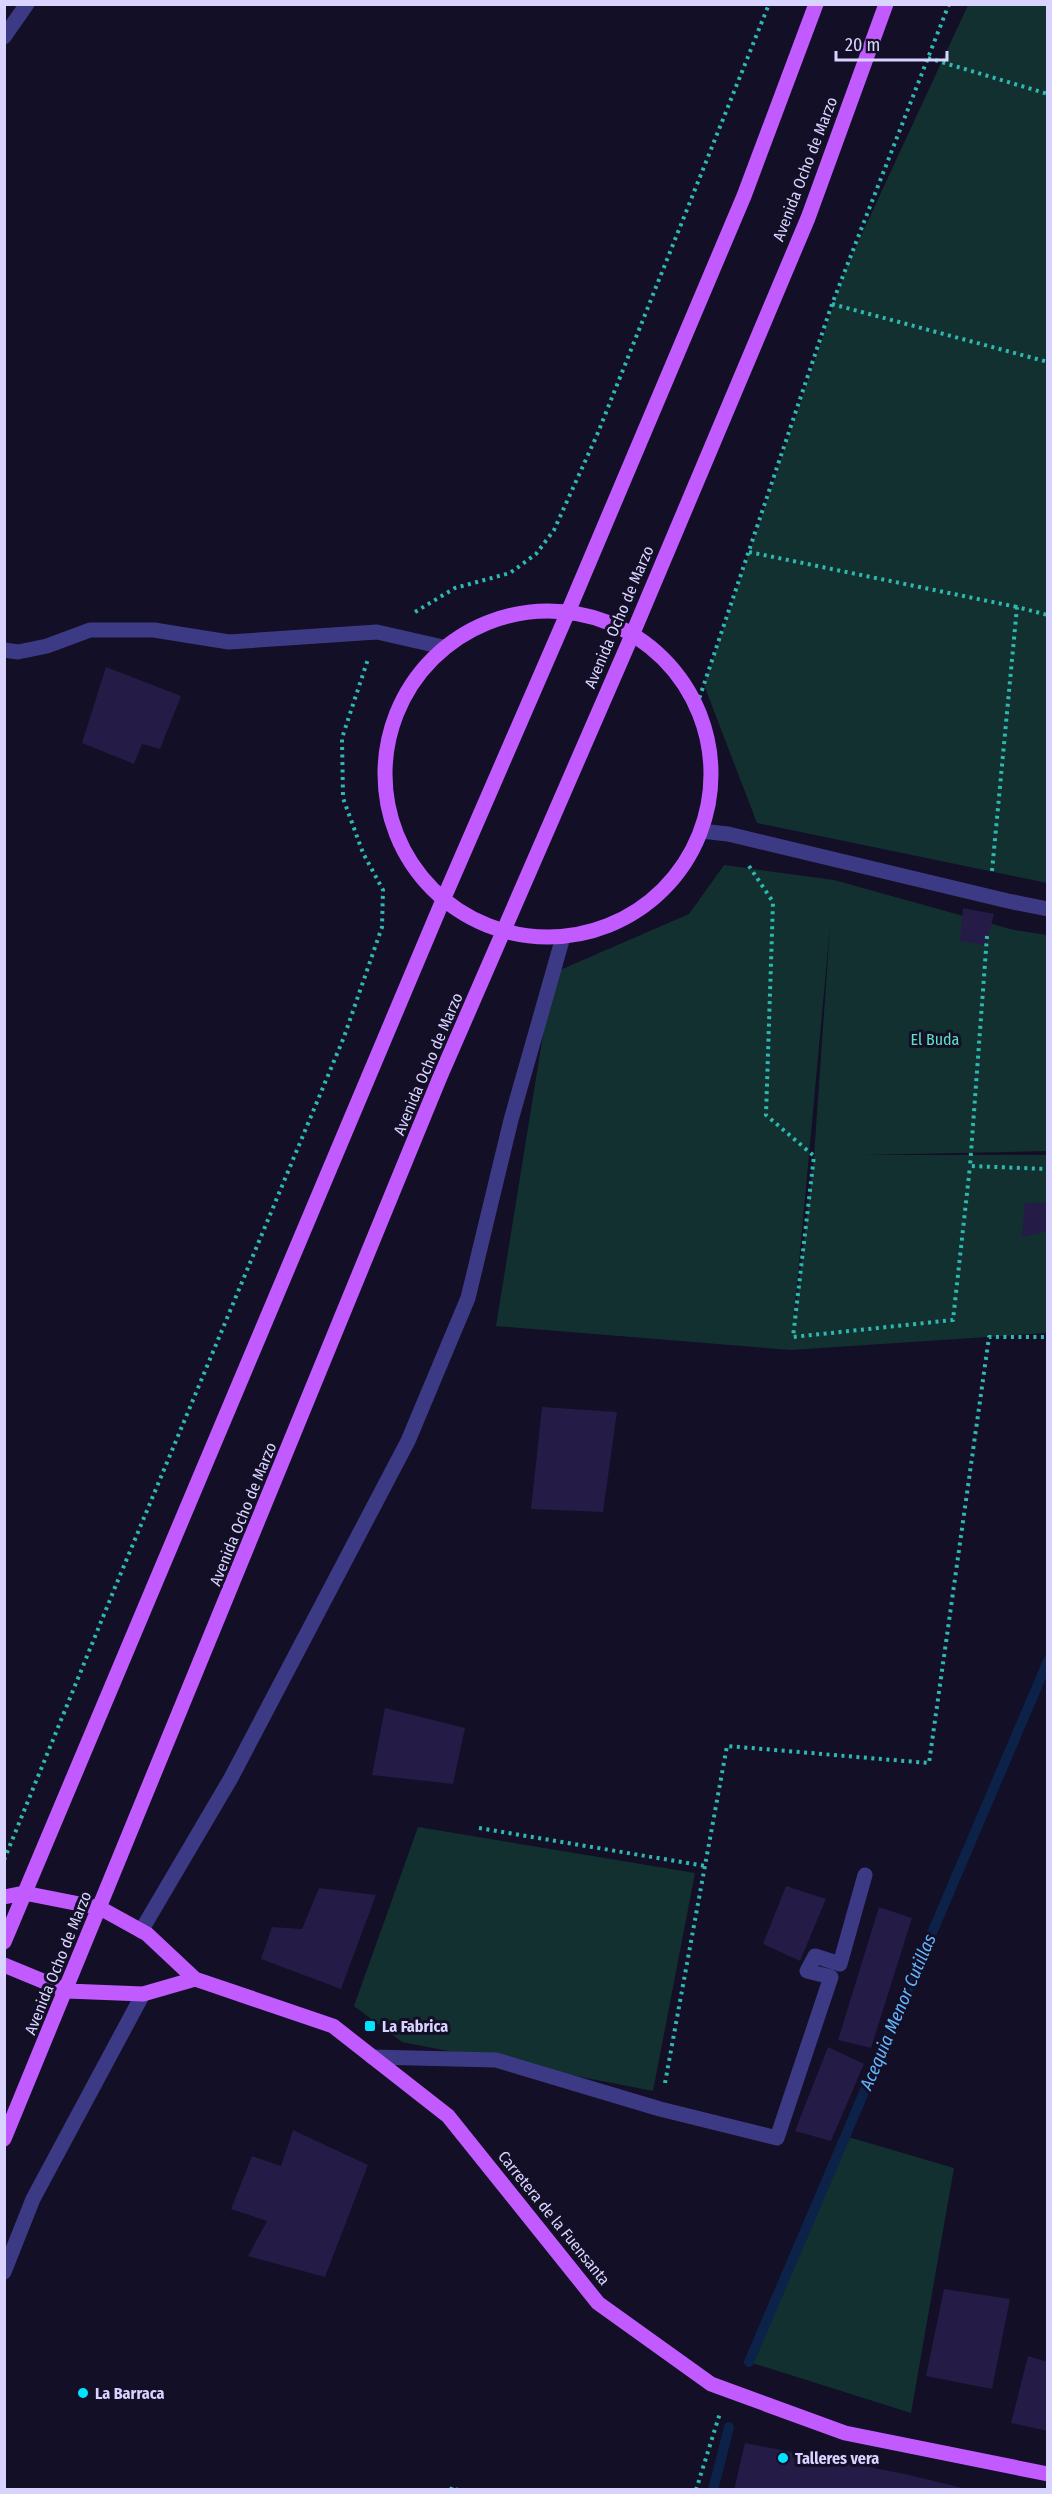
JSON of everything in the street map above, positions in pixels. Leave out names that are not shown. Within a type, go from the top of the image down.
[{"type":"main road","points":[[4,1942],[443,900],[744,196],[816,4]]},
{"type":"main road","name":"Avenida Ocho de Marzo","points":[[4,2139],[67,1991],[440,1077],[633,633],[808,218],[886,4]]},
{"type":"main road","points":[[520,611],[595,615],[633,633],[667,660],[698,705],[709,746],[711,789],[701,831],[679,871],[648,904],[607,927],[563,937],[530,937],[504,933],[469,918],[443,900],[411,864],[391,821],[383,774],[391,726],[411,682],[443,647],[479,624],[520,611]]},
{"type":"main road","points":[[4,1897],[24,1893],[100,1908],[141,1931],[195,1979]]},
{"type":"main road","points":[[4,1965],[67,1991],[143,1994],[195,1979]]},
{"type":"main road","name":"Carretera de la Fuensanta","points":[[195,1979],[333,2026],[448,2116],[598,2302],[711,2384],[845,2433],[1047,2474]]},
{"type":"street","points":[[4,37],[27,4]]},
{"type":"street","points":[[4,650],[18,652],[47,646],[90,630],[154,630],[229,642],[377,632],[443,647]]},
{"type":"street","points":[[701,831],[728,834],[1047,909]]},
{"type":"street","points":[[141,1931],[231,1778],[408,1441],[468,1299],[511,1120],[563,937]]},
{"type":"street","points":[[372,2057],[496,2060],[660,2109],[777,2138],[831,1977],[807,1971],[815,1956],[840,1964],[865,1875]]},
{"type":"street","points":[[4,2272],[33,2199],[143,1994]]},
{"type":"path","points":[[4,1860],[120,1574],[344,1037],[382,927],[383,890],[363,853],[343,798],[342,738],[377,632],[455,588],[510,573],[536,554],[554,531],[597,435],[769,4]]},
{"type":"path","points":[[698,705],[832,304],[950,4]]},
{"type":"path","points":[[928,58],[1047,94]]},
{"type":"path","points":[[832,304],[1047,362]]},
{"type":"path","points":[[748,552],[1047,615]]},
{"type":"path","points":[[990,897],[1017,607]]},
{"type":"path","points":[[728,834],[773,902],[766,1115],[814,1156],[792,1337],[953,1320],[970,1166],[987,936]]},
{"type":"path","points":[[970,1166],[1047,1169]]},
{"type":"path","points":[[660,2109],[727,1746],[929,1763],[989,1337],[1047,1337]]},
{"type":"path","points":[[478,1828],[705,1866]]},
{"type":"path","points":[[696,2490],[728,2390]]},
{"type":"path","points":[[451,2490],[452,2487],[458,2490]]},
{"type":"green space","points":[[968,5],[1047,5],[1047,883],[757,823],[704,685],[847,266]]},
{"type":"green space","name":"El Buda","points":[[724,865],[834,880],[1014,930],[1047,935],[1047,1151],[862,1155],[1047,1155],[1047,1333],[791,1350],[496,1326],[553,973],[689,914]],"holes":[[[830,927],[814,1156],[794,1317]]]},
{"type":"green space","points":[[418,1827],[695,1873],[653,2091],[402,2042],[354,2006]]},
{"type":"green space","points":[[845,2136],[954,2168],[911,2413],[749,2362]]},
{"type":"building","points":[[106,667],[181,696],[160,749],[142,744],[134,764],[82,743]]},
{"type":"building","points":[[963,908],[994,914],[986,945],[960,941]]},
{"type":"building","points":[[1025,1203],[1048,1203],[1048,1231],[1022,1237]]},
{"type":"building","points":[[542,1407],[617,1412],[603,1512],[531,1509]]},
{"type":"building","points":[[385,1708],[465,1728],[453,1784],[372,1775]]},
{"type":"building","points":[[786,1886],[826,1899],[800,1961],[763,1944]]},
{"type":"building","points":[[319,1888],[376,1895],[341,1989],[261,1959],[272,1927],[302,1929]]},
{"type":"building","points":[[879,1907],[912,1918],[871,2048],[838,2040]]},
{"type":"building","points":[[828,2047],[864,2064],[831,2141],[795,2131]]},
{"type":"building","points":[[293,2130],[368,2165],[325,2277],[248,2256],[267,2221],[231,2209],[252,2156],[281,2166]]},
{"type":"building","points":[[944,2289],[1010,2299],[992,2389],[926,2376]]},
{"type":"building","points":[[1028,2356],[1048,2362],[1048,2431],[1011,2423]]},
{"type":"building","name":"Talleres vera","points":[[745,2443],[905,2474],[971,2490],[734,2490]]},
{"type":"waterway","name":"Acequia Menor Cutillas","points":[[749,2362],[1048,1661]]},
{"type":"waterway","name":"Acequia Menor Cutillas","points":[[713,2490],[729,2427]]},
{"type":"place","name":"La Fabrica","points":[[370,2026]]},
{"type":"place","name":"La Barraca","points":[[83,2393]]},
{"type":"place","name":"Talleres vera","points":[[783,2458]]}]
